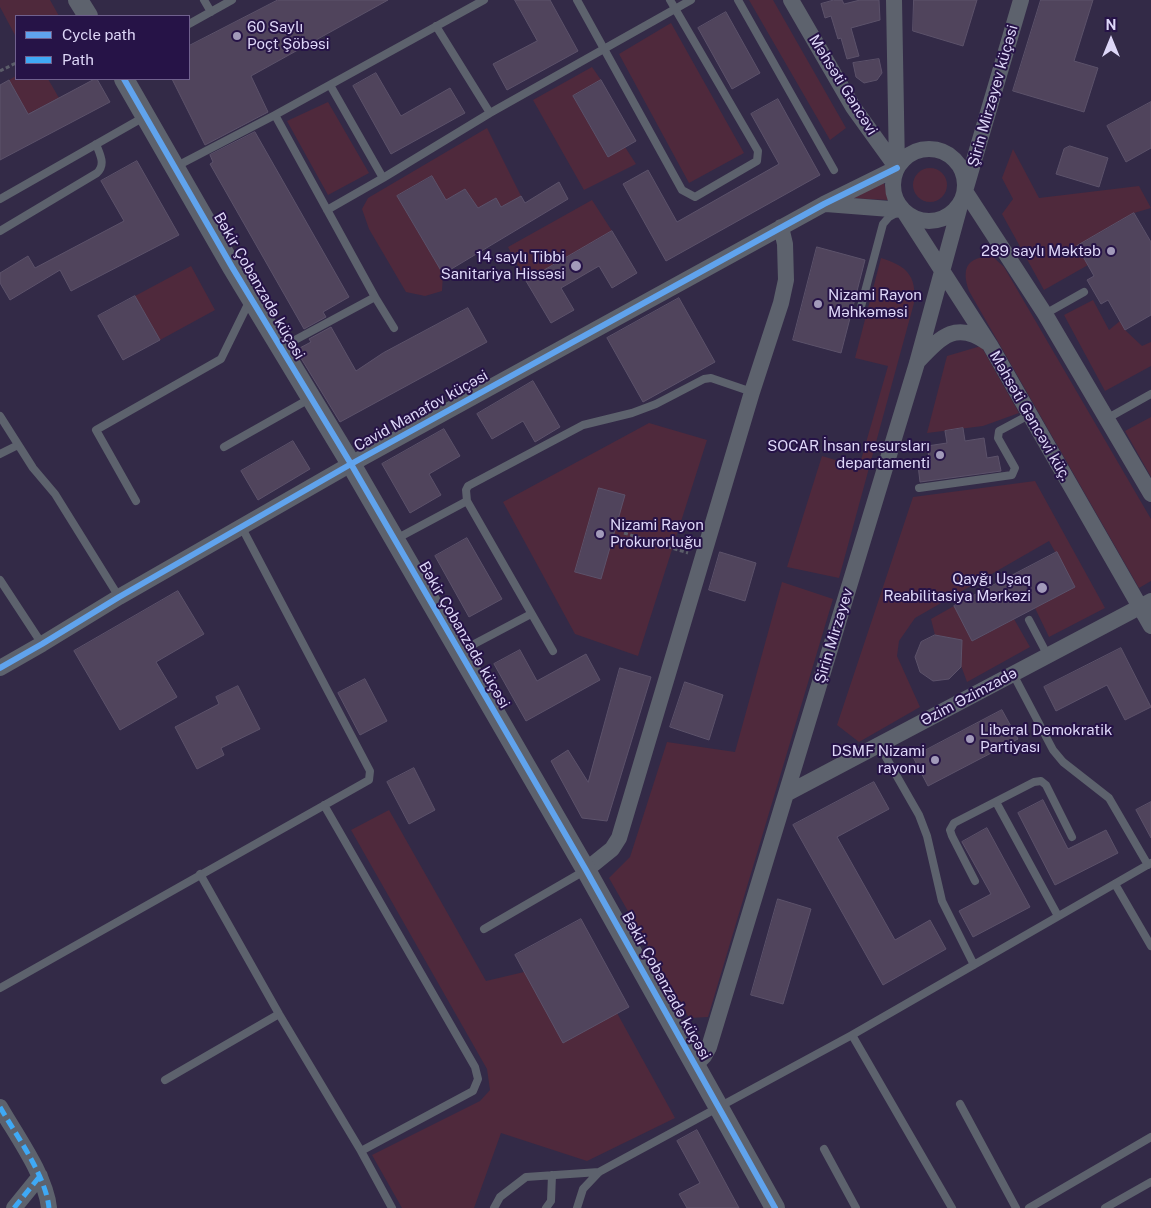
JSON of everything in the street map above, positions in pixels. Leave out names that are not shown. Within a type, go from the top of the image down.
[{"type":"street","points":[[78,0],[87,15]]},
{"type":"street","name":"Məhsəti Gəncəvi","points":[[791,0],[853,107],[897,168]]},
{"type":"street","points":[[894,0],[897,168],[894,190],[897,200],[903,210],[912,217],[934,221],[954,211],[963,197],[965,180],[962,170],[955,160],[946,153],[924,149],[914,152],[904,159],[897,168]]},
{"type":"street","name":"Şirin Mirzəyev küçəsi","points":[[963,197],[1021,0]]},
{"type":"street","name":"Bəkir Çobanzadə küçəsi","points":[[125,80],[586,870],[775,1208]]},
{"type":"street","name":"Cavid Manafov küçəsi","points":[[0,668],[240,526],[350,464],[781,227],[897,168]]},
{"type":"street","points":[[963,197],[1046,314],[1151,494]]},
{"type":"street","name":"Şirin Mirzəyev","points":[[696,1064],[709,1047],[917,363],[963,197]]},
{"type":"street","points":[[824,204],[903,210]]},
{"type":"street","name":"Məhsəti Gəncəvi küç.","points":[[903,210],[990,345],[1029,415],[1146,604],[1151,626]]},
{"type":"street","points":[[586,870],[612,849],[619,838],[752,392],[781,303],[786,280],[785,244],[781,227]]},
{"type":"street","points":[[917,363],[935,343],[947,335],[960,332],[970,333],[990,345]]},
{"type":"street","name":"Əzim Əzimzadə","points":[[786,794],[1146,604]]},
{"type":"street","points":[[0,1107],[40,1176],[48,1198],[49,1208]]},
{"type":"street","points":[[14,1208],[40,1176]]},
{"type":"lane","points":[[204,0],[211,12]]},
{"type":"lane","points":[[190,23],[232,0]]},
{"type":"lane","points":[[175,167],[275,115],[484,0]]},
{"type":"lane","points":[[577,0],[682,190],[695,197],[757,161],[758,151],[670,0]]},
{"type":"lane","points":[[327,210],[384,178],[490,113],[691,0]]},
{"type":"lane","points":[[738,0],[834,170]]},
{"type":"lane","points":[[436,26],[490,113]]},
{"type":"lane","points":[[330,85],[384,178]]},
{"type":"lane","points":[[275,115],[394,328]]},
{"type":"lane","points":[[0,199],[146,116]]},
{"type":"lane","points":[[0,231],[98,173],[102,168],[103,162],[96,144]]},
{"type":"lane","points":[[859,314],[883,224],[889,217],[903,210]]},
{"type":"lane","points":[[1046,314],[1084,292]]},
{"type":"lane","points":[[280,348],[375,297]]},
{"type":"lane","points":[[136,501],[96,430],[221,359],[251,298]]},
{"type":"lane","points":[[554,651],[467,501],[466,490],[468,486],[583,425],[632,413],[656,404],[704,379],[711,378],[752,392]]},
{"type":"lane","points":[[1108,418],[1151,394]]},
{"type":"lane","points":[[224,446],[311,398]]},
{"type":"lane","points":[[919,488],[1012,475],[1016,468],[998,438],[999,432],[1029,415]]},
{"type":"lane","points":[[0,416],[33,468],[55,494],[119,597]]},
{"type":"lane","points":[[0,454],[18,445]]},
{"type":"lane","points":[[394,540],[467,501]]},
{"type":"lane","points":[[0,988],[369,780],[370,771],[240,526]]},
{"type":"lane","points":[[0,580],[42,644]]},
{"type":"lane","points":[[459,652],[531,614]]},
{"type":"lane","points":[[1029,620],[1048,656]]},
{"type":"lane","points":[[577,1208],[583,1189],[599,1172],[852,1035],[1149,864],[1109,798],[1063,762],[1053,750],[1013,674]]},
{"type":"lane","points":[[879,744],[919,815],[927,836],[942,901],[974,965]]},
{"type":"lane","points":[[975,881],[952,836],[950,830],[954,823],[1034,782],[1041,781],[1046,785],[1072,837]]},
{"type":"lane","points":[[996,802],[1058,916]]},
{"type":"lane","points":[[324,805],[474,1067],[478,1079],[473,1091],[361,1151]]},
{"type":"lane","points":[[484,929],[586,870]]},
{"type":"lane","points":[[200,874],[279,1014],[361,1151],[392,1208]]},
{"type":"lane","points":[[1114,884],[1151,946]]},
{"type":"lane","points":[[165,1080],[279,1014]]},
{"type":"lane","points":[[852,1035],[952,1208]]},
{"type":"lane","points":[[960,1104],[1016,1208]]},
{"type":"lane","points":[[1029,1208],[1151,1137]]},
{"type":"lane","points":[[824,1149],[856,1208]]},
{"type":"lane","points":[[494,1208],[500,1198],[526,1177],[599,1172]]},
{"type":"lane","points":[[546,1208],[551,1201],[552,1175]]},
{"type":"lane","points":[[1105,1208],[1151,1182]]},
{"type":"path","points":[[0,71],[15,64]]},
{"type":"path","points":[[624,533],[703,558]]},
{"type":"shaded area","points":[[0,0],[50,0],[58,15],[15,15],[15,35],[0,7]]},
{"type":"shaded area","points":[[749,0],[773,0],[846,128],[830,140]]},
{"type":"shaded area","points":[[671,23],[744,153],[689,183],[619,54]]},
{"type":"shaded area","points":[[592,67],[601,80],[573,96],[608,157],[625,147],[636,164],[584,190],[533,100]]},
{"type":"shaded area","points":[[15,77],[15,80],[49,80],[59,98],[28,114],[9,80]]},
{"type":"shaded area","points":[[328,102],[369,173],[328,195],[287,121]]},
{"type":"shaded area","points":[[487,128],[521,196],[501,207],[496,198],[478,208],[465,189],[446,200],[431,176],[397,196],[443,274],[442,291],[425,296],[406,292],[369,229],[362,209],[368,198]]},
{"type":"shaded area","points":[[1013,149],[1039,198],[1139,186],[1151,208],[1134,213],[1077,246],[1088,265],[1044,290],[1002,214],[1013,199],[1002,178]]},
{"type":"shaded area","points":[[930,168],[942,173],[947,185],[942,197],[930,202],[918,197],[913,185],[918,173]]},
{"type":"shaded area","points":[[884,183],[888,200],[848,198]]},
{"type":"shaded area","points":[[592,200],[612,231],[526,281],[508,247]]},
{"type":"shaded area","points":[[992,256],[1004,267],[1151,519],[1151,581],[1139,588],[969,291],[966,276],[968,265],[977,259]]},
{"type":"shaded area","points":[[881,258],[897,264],[908,273],[914,285],[914,303],[839,578],[787,567],[822,456],[859,467],[888,366],[855,358]]},
{"type":"shaded area","points":[[191,266],[215,310],[160,340],[135,296]]},
{"type":"shaded area","points":[[1093,300],[1109,330],[1120,321],[1125,330],[1142,346],[1151,342],[1151,366],[1105,391],[1064,315]]},
{"type":"shaded area","points":[[981,346],[1019,413],[983,426],[927,433],[947,356]]},
{"type":"shaded area","points":[[1151,417],[1151,477],[1125,431]]},
{"type":"shaded area","points":[[649,423],[707,440],[638,656],[575,634],[503,502]]},
{"type":"shaded area","points":[[1035,481],[1105,608],[1049,637],[1035,608],[1075,587],[1049,541],[915,618],[899,641],[897,656],[920,707],[859,742],[837,725],[913,497]]},
{"type":"shaded area","points":[[782,582],[833,599],[708,1017],[689,1018],[609,878],[630,857],[667,742],[735,752]]},
{"type":"shaded area","points":[[954,606],[973,641],[1014,619],[1030,647],[967,682],[951,638],[935,635],[931,619]]},
{"type":"shaded area","points":[[389,810],[486,981],[524,972],[617,1013],[675,1118],[587,1161],[501,1133],[474,1208],[402,1208],[372,1155],[480,1101],[490,1090],[487,1069],[351,830]]},
{"type":"building","points":[[278,0],[388,0],[251,76],[268,112],[205,145],[172,80],[190,80],[190,45]]},
{"type":"building","points":[[515,0],[550,0],[578,51],[507,90],[493,64],[537,41]]},
{"type":"building","points":[[842,0],[844,4],[860,0],[879,0],[880,20],[851,28],[859,56],[847,59],[841,38],[838,39],[831,16],[825,18],[821,4]]},
{"type":"building","points":[[914,0],[977,0],[963,46],[913,31]]},
{"type":"building","points":[[1041,0],[1093,0],[1074,61],[1098,68],[1084,112],[1013,91]]},
{"type":"building","points":[[726,12],[760,73],[732,89],[698,28]]},
{"type":"building","points":[[879,59],[882,73],[877,80],[864,83],[856,77],[853,63]]},
{"type":"building","points":[[376,73],[401,116],[450,88],[465,113],[391,154],[353,86]]},
{"type":"building","points":[[9,80],[28,114],[93,80],[98,80],[110,102],[0,160],[0,85]]},
{"type":"building","points":[[601,80],[636,141],[608,157],[573,96]]},
{"type":"building","points":[[778,99],[820,175],[666,261],[623,184],[648,170],[677,222],[779,164],[751,114]]},
{"type":"building","points":[[1151,102],[1151,148],[1126,162],[1107,126]]},
{"type":"building","points":[[255,132],[349,297],[323,312],[326,317],[304,329],[210,164],[213,162],[210,155]]},
{"type":"building","points":[[1070,146],[1108,158],[1099,187],[1056,174],[1064,149]]},
{"type":"building","points":[[137,161],[179,235],[71,291],[60,270],[10,300],[0,283],[0,273],[28,256],[35,268],[124,221],[101,181]]},
{"type":"building","points":[[432,176],[446,200],[465,189],[478,208],[496,198],[501,207],[521,196],[525,203],[559,182],[568,199],[443,274],[397,196]]},
{"type":"building","points":[[1134,213],[1151,242],[1151,315],[1125,330],[1108,300],[1101,304],[1087,280],[1094,276],[1077,246]]},
{"type":"building","points":[[612,231],[637,273],[612,288],[599,266],[561,288],[574,310],[551,323],[526,281]]},
{"type":"building","name":"Nizami Rayon Məhkəməsi","points":[[817,247],[865,260],[841,353],[793,340]]},
{"type":"building","points":[[135,296],[160,340],[123,360],[98,316]]},
{"type":"building","points":[[679,298],[715,362],[643,402],[607,338]]},
{"type":"building","points":[[468,308],[487,342],[340,422],[296,350],[311,342],[309,339],[331,327],[356,371],[383,353]]},
{"type":"building","points":[[533,381],[560,427],[535,442],[523,421],[492,439],[477,414]]},
{"type":"building","points":[[963,428],[965,441],[984,438],[987,458],[998,456],[1001,471],[920,482],[918,465],[930,463],[927,446],[947,443],[945,431]]},
{"type":"building","points":[[444,429],[460,456],[429,474],[441,495],[410,513],[382,464]]},
{"type":"building","points":[[293,441],[310,469],[258,500],[241,471]]},
{"type":"building","name":"Nizami Rayon Prokurorluğu","points":[[599,488],[625,495],[601,579],[575,572]]},
{"type":"building","points":[[467,538],[502,599],[469,617],[435,556]]},
{"type":"building","points":[[720,552],[756,563],[745,601],[709,590]]},
{"type":"building","points":[[1057,552],[1075,587],[972,641],[954,606]]},
{"type":"building","points":[[178,591],[204,634],[156,662],[177,697],[120,730],[74,651]]},
{"type":"building","points":[[935,635],[962,640],[961,667],[949,679],[933,681],[920,672],[915,657],[921,642]]},
{"type":"building","points":[[1121,648],[1151,707],[1125,720],[1107,685],[1056,711],[1044,687]]},
{"type":"building","points":[[520,650],[537,681],[586,654],[600,680],[526,721],[494,664]]},
{"type":"building","points":[[620,668],[651,677],[607,821],[582,818],[551,761],[568,750],[588,782]]},
{"type":"building","points":[[365,679],[387,721],[360,735],[338,693]]},
{"type":"building","points":[[685,682],[723,695],[709,740],[670,727]]},
{"type":"building","points":[[238,686],[260,729],[221,748],[224,755],[197,769],[175,727],[219,704],[216,697]]},
{"type":"building","points":[[1002,710],[1018,739],[928,786],[913,757]]},
{"type":"building","points":[[414,768],[435,810],[409,824],[387,782]]},
{"type":"building","points":[[874,782],[889,809],[837,837],[895,940],[930,920],[946,949],[883,985],[793,825]]},
{"type":"building","points":[[1043,800],[1068,849],[1106,830],[1118,853],[1055,885],[1018,813]]},
{"type":"building","points":[[1151,802],[1151,838],[1136,810]]},
{"type":"building","points":[[987,828],[1030,907],[973,937],[959,911],[991,894],[962,842]]},
{"type":"building","points":[[778,899],[811,909],[783,1004],[751,995]]},
{"type":"building","points":[[581,919],[629,1007],[563,1043],[515,955]]},
{"type":"building","points":[[697,1130],[739,1208],[687,1208],[679,1194],[700,1183],[677,1141]]},
{"type":"marked path","points":[[0,1107],[36,1169],[47,1196],[49,1208]]},
{"type":"marked path","points":[[14,1208],[40,1176]]},
{"type":"cycle path","points":[[125,80],[232,267],[351,464],[586,870],[775,1208]]},
{"type":"cycle path","points":[[0,668],[119,597],[351,464],[824,204],[897,168]]},
{"type":"place","name":"60 Saylı Poçt Şöbəsi","points":[[237,36]]},
{"type":"place","name":"289 saylı Məktəb","points":[[1111,251]]},
{"type":"place","name":"14 saylı Tibbi Sanitariya Hissəsi","points":[[576,266]]},
{"type":"place","name":"Nizami Rayon Məhkəməsi","points":[[818,304]]},
{"type":"place","name":"SOCAR İnsan resursları departamenti","points":[[940,455]]},
{"type":"place","name":"Nizami Rayon Prokurorluğu","points":[[600,534]]},
{"type":"place","name":"Qayğı Uşaq Reabilitasiya Mərkəzi","points":[[1042,588]]},
{"type":"place","name":"Liberal Demokratik Partiyası","points":[[970,739]]},
{"type":"place","name":"DSMF Nizami rayonu","points":[[935,760]]}]
